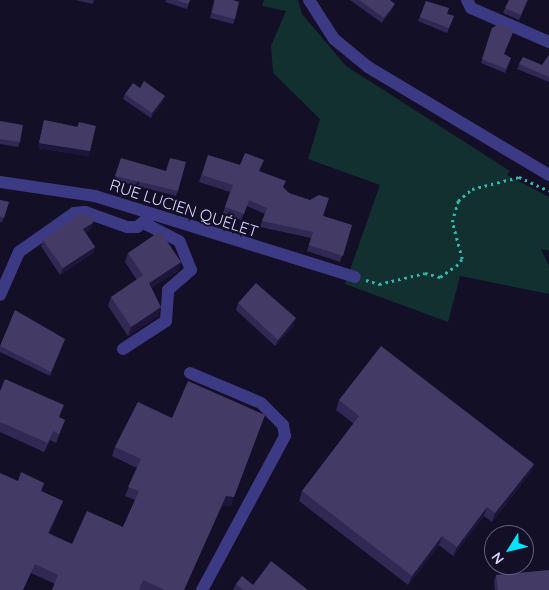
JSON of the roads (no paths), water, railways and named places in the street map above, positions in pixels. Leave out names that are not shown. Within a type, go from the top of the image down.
[{"type":"street","points":[[309,0],[334,38],[368,67],[549,174]]},
{"type":"street","points":[[459,0],[549,42]]},
{"type":"street","name":"RUE LUCIEN QUÉLET","points":[[0,182],[95,196],[148,219],[355,277]]},
{"type":"street","points":[[0,296],[19,252],[74,213],[85,212],[114,225],[148,219],[179,241],[191,270],[168,290],[166,321],[123,349]]},
{"type":"street","points":[[190,373],[261,403],[283,425],[285,436],[202,590]]}]
